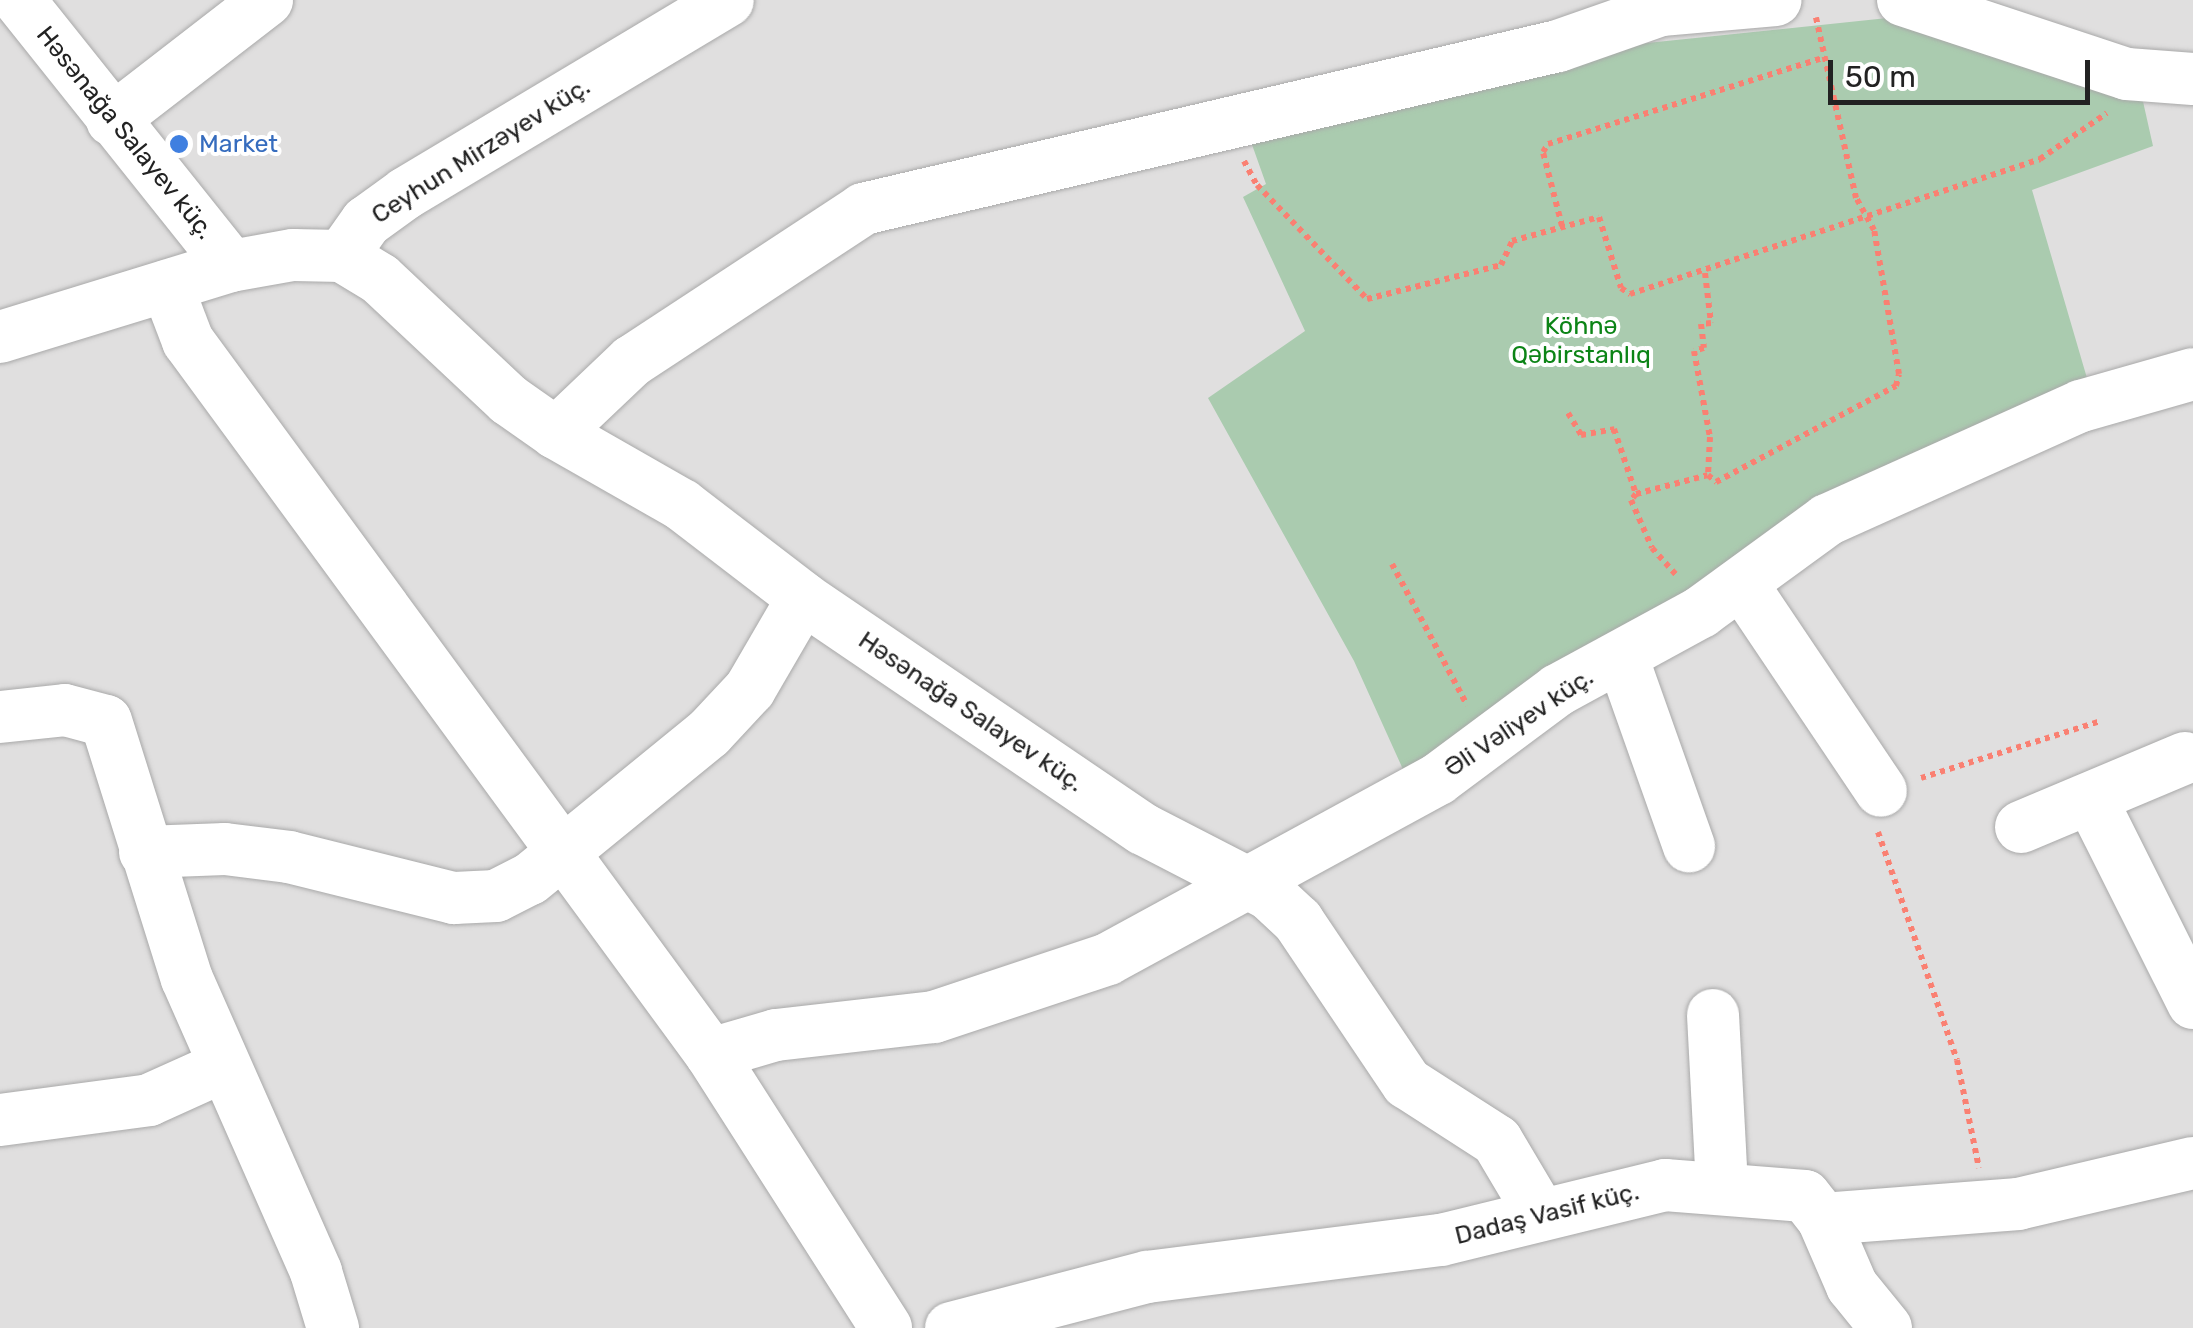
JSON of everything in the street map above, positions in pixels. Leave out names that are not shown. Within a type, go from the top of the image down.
[{"type":"street","points":[[112,120],[266,0]]},
{"type":"street","name":"Ceyhun Mirzəyev küç.","points":[[342,256],[366,222],[406,193],[728,0]]},
{"type":"street","points":[[556,434],[632,361],[862,209],[1558,46],[1660,5],[1776,0]]},
{"type":"street","points":[[1923,2],[2168,78]]},
{"type":"street","name":"Həsənağa Salayev küç.","points":[[15,11],[112,120],[231,266]]},
{"type":"street","points":[[0,337],[231,266],[307,254],[342,256]]},
{"type":"street","name":"Həsənağa Salayev küç.","points":[[342,256],[380,278],[509,400],[556,434],[682,505],[802,598],[1143,829],[1244,880],[1298,921],[1407,1083],[1497,1141],[1542,1215]]},
{"type":"street","points":[[167,286],[188,341],[559,853],[711,1054],[886,1328]]},
{"type":"street","name":"Əli Vəliyev küç.","points":[[711,1054],[776,1035],[981,1006],[1108,959],[1244,880],[1438,779],[1488,746],[1558,690],[1622,658],[1721,598],[1828,520],[1880,492],[2081,406],[2193,374]]},
{"type":"street","points":[[145,852],[225,849],[290,857],[454,898],[496,896],[530,879],[710,733],[750,689],[802,598]]},
{"type":"street","points":[[1721,598],[1880,791]]},
{"type":"street","points":[[1622,658],[1689,846]]},
{"type":"street","points":[[0,717],[65,710],[106,721],[145,852],[222,1066],[316,1272],[333,1328]]},
{"type":"street","points":[[2021,826],[2092,800],[2186,758]]},
{"type":"street","points":[[2092,800],[2193,1003]]},
{"type":"street","points":[[1713,1015],[1722,1187]]},
{"type":"street","points":[[0,1120],[149,1100],[222,1066]]},
{"type":"street","points":[[1886,1328],[1852,1286],[1823,1219],[1984,1210],[2193,1163]]},
{"type":"street","name":"Dadaş Vasif küç.","points":[[951,1328],[1146,1276],[1440,1240],[1628,1191],[1722,1187],[1805,1196],[1823,1219]]},
{"type":"path","points":[[1708,475],[1716,482],[1896,386],[1900,374],[1874,230],[1863,217],[1813,0]]},
{"type":"path","points":[[1562,226],[1544,152],[1548,144],[1825,57]]},
{"type":"path","points":[[1232,124],[1256,185],[1367,299],[1501,264],[1509,258],[1506,244],[1599,217],[1621,288],[1630,294],[2040,159],[2168,78]]},
{"type":"path","points":[[1705,273],[1711,323],[1701,324],[1704,348],[1694,351],[1710,437],[1708,475]]},
{"type":"path","points":[[1568,413],[1580,435],[1614,429],[1636,494]]},
{"type":"path","points":[[1708,475],[1636,494],[1631,500],[1652,548],[1721,598]]},
{"type":"path","points":[[1392,564],[1488,746]]},
{"type":"path","points":[[1984,1210],[1975,1127],[1957,1060],[1872,811],[1880,791],[2098,722]]},
{"type":"shaded area","points":[[0,0],[2193,0],[2193,1328],[0,1328]]},
{"type":"green space","name":"Köhnə Qəbirstanlıq","points":[[1897,17],[2142,97],[2153,146],[2032,190],[2089,385],[1406,776],[1354,661],[1208,398],[1305,331],[1243,197],[1266,184],[1250,139],[1647,43]]},
{"type":"place","name":"Market","points":[[179,144]]}]
